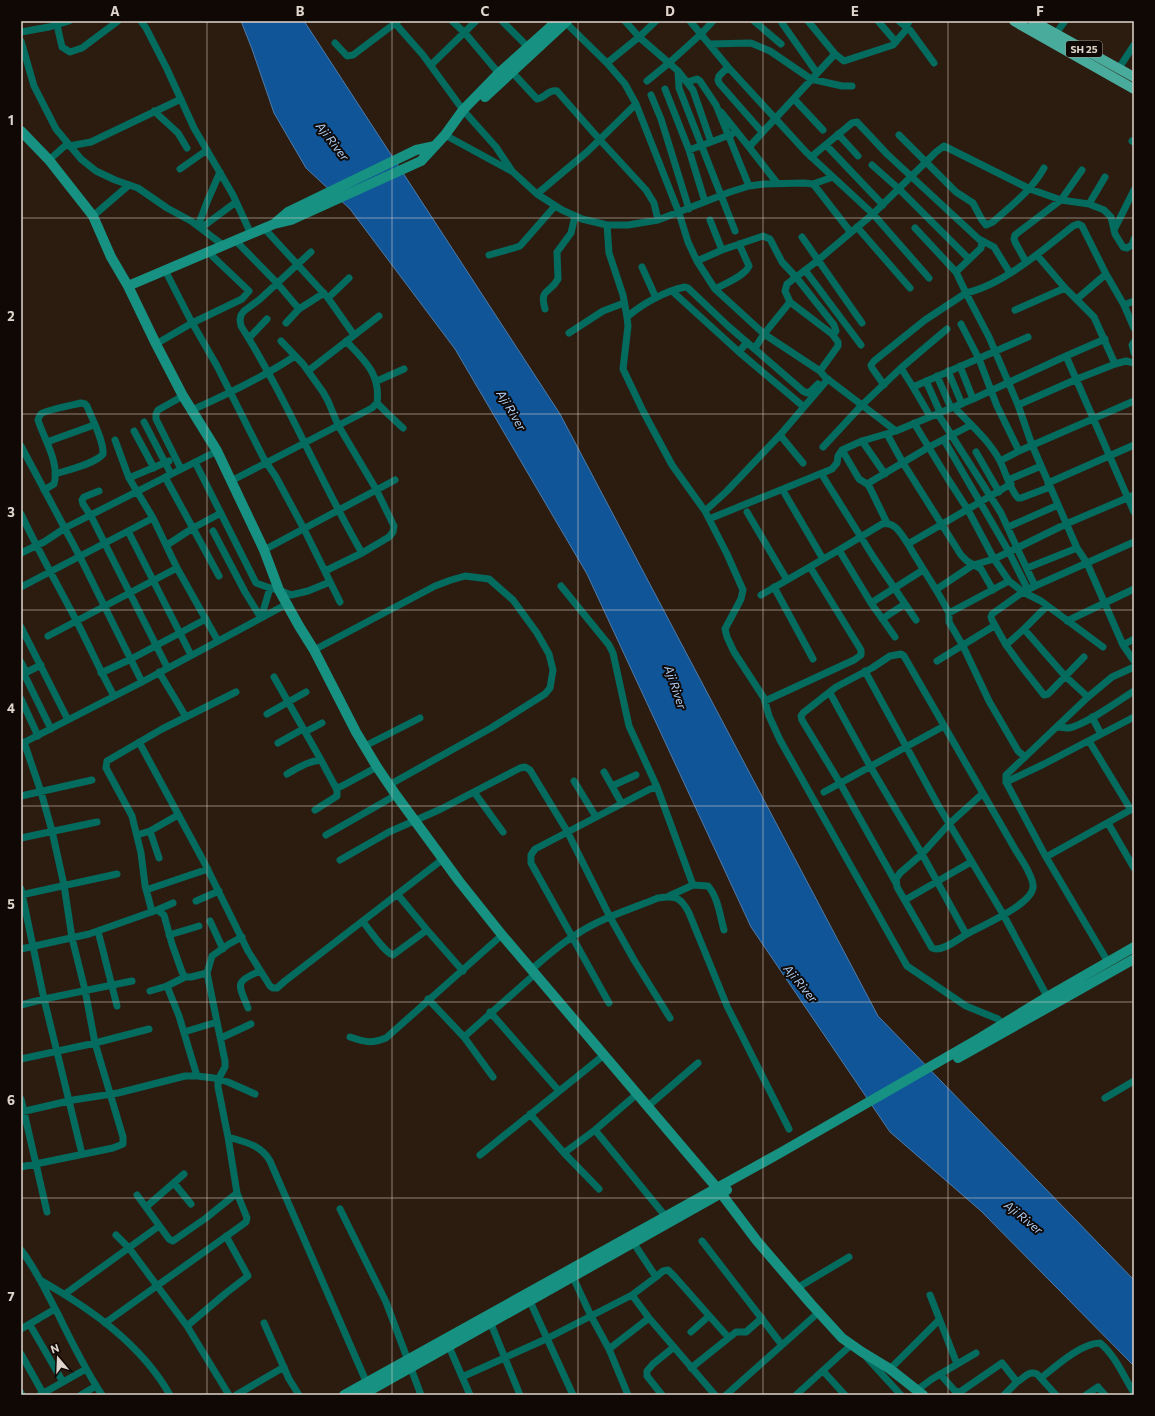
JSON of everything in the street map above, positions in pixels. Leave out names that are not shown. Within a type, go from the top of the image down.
[{"type":"main road","points":[[1014,21],[1053,38],[1134,88]]},
{"type":"main road","name":"SH 25","points":[[1033,21],[1053,38],[1119,68],[1134,77]]},
{"type":"main road","points":[[289,216],[421,161],[445,135],[455,121],[460,119],[528,47],[563,22]]},
{"type":"main road","points":[[501,76],[512,72],[563,22]]},
{"type":"main road","points":[[22,133],[49,160],[93,216],[111,256],[128,286],[156,344],[184,396],[217,451],[264,550],[274,589],[286,604],[312,646],[365,746],[396,795],[502,935],[719,1191],[757,1241],[797,1288],[842,1338],[890,1369],[920,1392]]},
{"type":"main road","points":[[128,286],[274,224],[416,150],[436,145]]},
{"type":"main road","points":[[344,1395],[368,1390],[409,1363],[719,1191],[982,1041],[1049,1001],[1108,962],[1134,947]]},
{"type":"main road","points":[[1118,956],[1124,965]]},
{"type":"main road","points":[[1049,1001],[1134,959]]},
{"type":"main road","points":[[632,1240],[666,1216],[719,1191]]},
{"type":"street","points":[[21,32],[57,25],[69,21]]},
{"type":"street","points":[[57,25],[62,47],[70,52],[82,48],[118,21]]},
{"type":"street","points":[[141,21],[146,28],[194,128],[220,172],[251,234]]},
{"type":"street","points":[[452,21],[465,33],[501,76]]},
{"type":"street","points":[[431,65],[476,21]]},
{"type":"street","points":[[502,21],[528,47]]},
{"type":"street","points":[[625,21],[639,37],[678,71],[687,82],[692,90],[711,142]]},
{"type":"street","points":[[607,62],[639,37],[656,21]]},
{"type":"street","points":[[690,21],[728,67],[776,117],[811,157],[873,214],[929,278]]},
{"type":"street","points":[[647,81],[701,34],[713,21]]},
{"type":"street","points":[[754,21],[781,44]]},
{"type":"street","points":[[808,21],[835,54],[841,60],[847,61],[889,48],[896,42],[908,24]]},
{"type":"street","points":[[878,21],[896,42]]},
{"type":"street","points":[[899,21],[908,24],[934,63]]},
{"type":"street","points":[[1053,38],[1065,21]]},
{"type":"street","points":[[335,43],[347,56],[353,55],[395,22],[431,65],[465,112],[496,147],[512,172]]},
{"type":"street","points":[[563,22],[607,62],[625,84],[636,104],[679,213],[696,261],[715,289],[764,334],[820,370],[826,378],[896,431]]},
{"type":"street","points":[[782,24],[817,73]]},
{"type":"street","points":[[21,41],[34,86],[56,130],[80,159],[96,171],[138,188],[199,227],[223,246]]},
{"type":"street","points":[[709,44],[750,43],[770,51],[811,79],[842,86],[852,86]]},
{"type":"street","points":[[1119,68],[1134,45]]},
{"type":"street","points":[[749,147],[835,54]]},
{"type":"street","points":[[728,67],[719,76],[718,83],[762,132]]},
{"type":"street","points":[[678,71],[679,88],[734,231]]},
{"type":"street","points":[[512,72],[537,98],[541,98],[550,91],[557,91],[646,190],[654,203],[658,220]]},
{"type":"street","points":[[687,82],[695,79],[700,80],[716,105],[776,183]]},
{"type":"street","points":[[665,89],[689,150],[705,202]]},
{"type":"street","points":[[651,95],[661,119],[689,209]]},
{"type":"street","points":[[49,160],[68,145],[91,142],[181,99]]},
{"type":"street","points":[[794,99],[823,130]]},
{"type":"street","points":[[537,194],[600,140],[636,104]]},
{"type":"street","points":[[716,105],[749,186]]},
{"type":"street","points":[[154,111],[178,133],[187,148]]},
{"type":"street","points":[[811,157],[852,123],[857,122],[887,154],[982,242],[982,248],[956,272]]},
{"type":"street","points":[[689,150],[736,131]]},
{"type":"street","points":[[838,134],[858,156]]},
{"type":"street","points":[[445,135],[512,172],[537,194],[555,206],[582,219],[607,225],[628,225],[658,220],[749,186],[776,183],[813,184],[833,177]]},
{"type":"street","points":[[899,135],[925,163],[956,192],[973,203],[986,225],[993,222],[1030,189],[1037,181],[1044,168]]},
{"type":"street","points":[[826,145],[883,205]]},
{"type":"street","points":[[820,370],[838,346],[838,342],[832,335],[790,302],[784,291],[787,284],[873,214],[936,152],[944,146],[1030,189],[1061,200],[1088,204],[1107,213],[1111,217],[1114,230],[1121,244],[1125,248],[1130,247],[1134,239]]},
{"type":"street","points":[[180,169],[207,150]]},
{"type":"street","points":[[872,165],[899,189],[969,259]]},
{"type":"street","points":[[1026,262],[1015,242],[1015,235],[1061,200],[1082,170]]},
{"type":"street","points":[[199,227],[207,202],[220,172]]},
{"type":"street","points":[[1088,204],[1105,176]]},
{"type":"street","points":[[813,184],[849,230],[849,234]]},
{"type":"street","points":[[93,216],[130,185]]},
{"type":"street","points":[[1114,230],[1134,190]]},
{"type":"street","points":[[199,227],[236,202]]},
{"type":"street","points":[[489,255],[520,246],[555,206]]},
{"type":"street","points":[[545,309],[542,299],[546,292],[558,279],[557,252],[571,233],[575,216]]},
{"type":"street","points":[[710,220],[722,250]]},
{"type":"street","points":[[884,385],[872,368],[871,365],[874,361],[925,320],[966,294],[992,285],[1037,255],[1073,226],[1078,224],[1082,226],[1106,274],[1124,305],[1134,328]]},
{"type":"street","points":[[607,225],[609,253],[623,295],[627,317],[628,326],[623,364],[625,373],[672,465],[705,511],[743,590],[741,599],[725,629],[734,652],[765,701],[769,716],[780,740],[907,966],[966,1006],[998,1019],[1005,1027]]},
{"type":"street","points":[[857,227],[910,288]]},
{"type":"street","points":[[264,228],[326,295],[354,335]]},
{"type":"street","points":[[915,228],[956,272],[989,337],[1018,405],[1032,445],[1066,524],[1077,548],[1087,563],[1123,645],[1134,661]]},
{"type":"street","points":[[696,261],[738,244],[767,236],[782,262],[796,277],[834,325],[836,331],[832,335]]},
{"type":"street","points":[[802,237],[817,261],[862,323]]},
{"type":"street","points":[[977,238],[994,247],[1010,273]]},
{"type":"street","points":[[235,240],[277,283],[299,309]]},
{"type":"street","points":[[715,289],[733,280],[748,269],[748,261],[738,244]]},
{"type":"street","points":[[208,252],[259,300]]},
{"type":"street","points":[[311,252],[241,315],[241,326],[269,374],[305,442],[338,511],[362,553]]},
{"type":"street","points":[[1037,255],[1065,288],[1094,317],[1115,364]]},
{"type":"street","points":[[642,267],[656,298]]},
{"type":"street","points":[[165,270],[192,323],[218,366],[266,462],[304,529],[340,602]]},
{"type":"street","points":[[805,270],[861,346]]},
{"type":"street","points":[[1077,299],[1106,274]]},
{"type":"street","points":[[286,324],[299,309],[326,295],[350,278]]},
{"type":"street","points":[[627,317],[641,306],[656,298],[685,287],[688,288],[728,326],[807,393],[826,378]]},
{"type":"street","points":[[1016,310],[1065,288]]},
{"type":"street","points":[[156,344],[192,323],[242,299],[249,291]]},
{"type":"street","points":[[672,291],[739,352],[804,407]]},
{"type":"street","points":[[1124,305],[1134,301]]},
{"type":"street","points":[[755,348],[764,334],[790,302]]},
{"type":"street","points":[[569,333],[603,311],[624,303]]},
{"type":"street","points":[[308,371],[378,316]]},
{"type":"street","points":[[249,338],[267,320]]},
{"type":"street","points":[[961,324],[979,359],[997,406],[1019,451]]},
{"type":"street","points":[[823,447],[862,405],[901,368],[948,329]]},
{"type":"street","points":[[913,387],[1028,337]]},
{"type":"street","points":[[709,519],[832,469],[837,463],[838,456],[842,450],[862,441],[896,431],[962,404],[1105,339]]},
{"type":"street","points":[[346,340],[367,363],[377,381],[378,403],[403,428]]},
{"type":"street","points":[[281,341],[308,371],[328,401],[338,425],[376,490],[394,526],[393,532],[389,537],[362,553],[325,571]]},
{"type":"street","points":[[739,352],[747,342]]},
{"type":"street","points":[[1134,342],[1132,347],[1134,353]]},
{"type":"street","points":[[192,410],[269,374],[296,356]]},
{"type":"street","points":[[1066,356],[1109,455],[1131,497],[1134,512]]},
{"type":"street","points":[[1018,405],[1115,364],[1126,361],[1134,363]]},
{"type":"street","points":[[960,366],[973,399]]},
{"type":"street","points":[[901,368],[913,387],[936,414],[991,497],[1008,527],[1036,586]]},
{"type":"street","points":[[377,381],[404,369]]},
{"type":"street","points":[[948,371],[962,404]]},
{"type":"street","points":[[937,376],[952,407],[972,425],[988,443],[1000,461],[1015,495],[1018,498],[1049,485],[1109,455],[1134,445]]},
{"type":"street","points":[[705,511],[727,491],[780,435],[826,378]]},
{"type":"street","points":[[926,381],[936,414]]},
{"type":"street","points":[[181,469],[156,419],[156,414],[158,410],[184,396]]},
{"type":"street","points":[[1000,461],[1092,418],[1134,401]]},
{"type":"street","points":[[44,490],[54,484],[55,474],[53,459],[38,420],[41,413],[81,403],[85,404],[103,448],[103,454],[101,457],[92,461],[55,474]]},
{"type":"street","points":[[231,481],[372,408],[378,403]]},
{"type":"street","points":[[144,422],[165,463],[168,476],[184,513],[219,576]]},
{"type":"street","points":[[914,423],[968,510],[994,559],[1009,580],[1103,647]]},
{"type":"street","points":[[47,442],[94,425]]},
{"type":"street","points":[[867,484],[929,447],[972,425]]},
{"type":"street","points":[[134,431],[154,468]]},
{"type":"street","points":[[887,434],[961,555],[967,561],[981,569],[993,590]]},
{"type":"street","points":[[780,435],[803,462]]},
{"type":"street","points":[[115,440],[129,478],[154,518],[177,568],[218,641]]},
{"type":"street","points":[[944,440],[1009,552],[1026,591]]},
{"type":"street","points":[[862,441],[884,474]]},
{"type":"street","points":[[21,446],[80,556],[142,682]]},
{"type":"street","points":[[842,450],[859,479],[867,484],[887,523]]},
{"type":"street","points":[[21,554],[65,528],[92,516],[217,451]]},
{"type":"street","points":[[976,452],[999,492]]},
{"type":"street","points":[[129,478],[175,458]]},
{"type":"street","points":[[195,462],[256,583],[291,595],[299,594],[330,582]]},
{"type":"street","points":[[908,544],[991,497],[999,492],[1009,482],[1041,466]]},
{"type":"street","points":[[824,478],[916,620]]},
{"type":"street","points":[[264,550],[394,480]]},
{"type":"street","points":[[99,491],[84,498],[82,500],[83,504],[92,516],[167,667]]},
{"type":"street","points":[[785,494],[823,559]]},
{"type":"street","points":[[937,589],[973,565],[994,559],[1066,524],[1131,497]]},
{"type":"street","points":[[1008,527],[1058,505]]},
{"type":"street","points":[[747,512],[787,580]]},
{"type":"street","points":[[167,545],[193,528],[221,513]]},
{"type":"street","points":[[21,514],[36,546],[76,620],[114,696]]},
{"type":"street","points":[[21,587],[154,518]]},
{"type":"street","points":[[761,595],[874,529],[887,523],[893,525],[908,544],[923,570],[937,589],[949,613],[949,622],[963,646],[989,701],[1018,751],[1025,757]]},
{"type":"street","points":[[213,531],[244,592],[261,618]]},
{"type":"street","points":[[128,532],[191,656]]},
{"type":"street","points":[[1084,657],[1052,690],[1044,695],[1006,645],[994,626],[991,617],[992,614],[1026,591],[1134,542]]},
{"type":"street","points":[[1027,568],[1077,548]]},
{"type":"street","points":[[840,550],[871,603],[895,637]]},
{"type":"street","points":[[765,701],[854,660],[861,655],[861,650],[810,566]]},
{"type":"street","points":[[48,636],[177,568]]},
{"type":"street","points":[[871,603],[923,570]]},
{"type":"street","points":[[312,646],[435,586],[465,576],[489,579],[513,600],[545,646],[549,654],[553,670],[550,688],[545,694],[491,728],[390,785]]},
{"type":"street","points":[[949,613],[1009,580]]},
{"type":"street","points":[[560,586],[609,646],[612,653],[628,726],[657,787],[693,885]]},
{"type":"street","points":[[774,587],[813,660]]},
{"type":"street","points":[[261,618],[274,589]]},
{"type":"street","points":[[1067,621],[1134,589]]},
{"type":"street","points":[[21,1167],[114,1148],[123,1144],[123,1137],[95,1043],[85,990],[72,938],[64,885],[52,831],[41,792],[23,743],[142,682],[167,667],[191,656],[286,604]]},
{"type":"street","points":[[882,619],[905,604]]},
{"type":"street","points":[[1006,645],[1024,630],[1047,606]]},
{"type":"street","points":[[101,672],[131,659],[178,632],[206,619]]},
{"type":"street","points":[[937,661],[994,626]]},
{"type":"street","points":[[21,627],[68,720]]},
{"type":"street","points":[[1024,630],[1065,676],[1088,697]]},
{"type":"street","points":[[1123,645],[1134,639]]},
{"type":"street","points":[[901,654],[904,656],[1032,880],[1034,886],[1032,892],[1026,899],[1015,908],[950,944],[938,950],[932,948],[801,716],[806,709],[830,693],[836,687],[890,656],[901,654]]},
{"type":"street","points":[[21,662],[24,674],[51,729]]},
{"type":"street","points":[[24,674],[41,665]]},
{"type":"street","points":[[1108,962],[1046,857],[1006,782],[1006,775],[1088,697],[1112,678],[1134,667]]},
{"type":"street","points":[[865,671],[949,824],[1003,914],[1049,1001]]},
{"type":"street","points":[[159,672],[186,717]]},
{"type":"street","points":[[274,678],[338,791],[337,796],[315,810]]},
{"type":"street","points":[[1057,726],[1066,728],[1072,727],[1092,717],[1134,691]]},
{"type":"street","points":[[185,976],[182,972],[169,935],[164,915],[155,911],[146,890],[137,835],[132,816],[108,774],[106,764],[110,759],[139,742],[236,692]]},
{"type":"street","points":[[266,714],[306,692]]},
{"type":"street","points":[[830,693],[870,766],[938,881],[966,934]]},
{"type":"street","points":[[21,699],[38,736]]},
{"type":"street","points":[[1092,717],[1101,734]]},
{"type":"street","points":[[1006,782],[1134,717]]},
{"type":"street","points":[[365,746],[420,718]]},
{"type":"street","points":[[278,743],[322,723]]},
{"type":"street","points":[[824,792],[944,726]]},
{"type":"street","points":[[1046,857],[1132,809],[1089,741]]},
{"type":"street","points":[[139,742],[208,869],[260,971],[273,988],[277,988],[443,859]]},
{"type":"street","points":[[287,774],[304,764],[320,760]]},
{"type":"street","points":[[336,788],[377,767]]},
{"type":"street","points":[[340,860],[390,832],[441,809],[520,768],[525,767],[530,770],[567,831],[610,917],[634,960],[670,1018]]},
{"type":"street","points":[[604,772],[622,804]]},
{"type":"street","points":[[612,786],[636,775]]},
{"type":"street","points":[[21,796],[92,780]]},
{"type":"street","points":[[574,782],[596,817]]},
{"type":"street","points":[[609,1003],[571,938],[531,863],[530,855],[535,849],[567,831],[650,789],[657,787]]},
{"type":"street","points":[[474,792],[503,832]]},
{"type":"street","points":[[896,883],[900,873],[922,854],[949,824],[982,794]]},
{"type":"street","points":[[326,835],[396,795]]},
{"type":"street","points":[[137,835],[150,830],[178,815]]},
{"type":"street","points":[[21,838],[97,822]]},
{"type":"street","points":[[1108,823],[1134,868]]},
{"type":"street","points":[[150,830],[159,858]]},
{"type":"street","points":[[905,900],[971,862]]},
{"type":"street","points":[[146,890],[208,869]]},
{"type":"street","points":[[82,1154],[44,999],[21,893],[117,874]]},
{"type":"street","points":[[464,1037],[533,972],[551,952],[592,925],[610,917],[658,898],[668,896],[693,885],[708,886],[712,891],[724,930]]},
{"type":"street","points":[[196,901],[219,891]]},
{"type":"street","points":[[398,895],[462,971]]},
{"type":"street","points":[[668,896],[676,897],[680,900],[690,913],[727,1006],[789,1129]]},
{"type":"street","points":[[21,949],[98,931],[173,903]]},
{"type":"street","points":[[210,921],[222,949]]},
{"type":"street","points":[[363,922],[384,948],[393,955],[427,930]]},
{"type":"street","points":[[169,935],[199,926]]},
{"type":"street","points":[[98,931],[117,1006]]},
{"type":"street","points":[[350,1037],[372,1043],[386,1038],[418,1010],[428,999],[502,935]]},
{"type":"street","points":[[105,1323],[246,1222],[247,1218],[237,1193],[228,1137],[220,1100],[218,1080],[225,1067],[221,1038],[207,974],[212,956],[242,937]]},
{"type":"street","points":[[248,1008],[240,988],[240,984],[242,979],[260,971]]},
{"type":"street","points":[[150,991],[167,986],[185,976],[191,977],[207,974]]},
{"type":"street","points":[[21,1005],[132,980]]},
{"type":"street","points":[[167,986],[179,1016],[197,1076]]},
{"type":"street","points":[[428,999],[464,1037],[493,1077]]},
{"type":"street","points":[[490,1012],[559,1091]]},
{"type":"street","points":[[184,1032],[217,1022]]},
{"type":"street","points":[[221,1038],[251,1024]]},
{"type":"street","points":[[21,1059],[95,1043],[149,1029]]},
{"type":"street","points":[[480,1155],[604,1055]]},
{"type":"street","points":[[647,1107],[698,1062]]},
{"type":"street","points":[[22,1111],[110,1094],[185,1076],[214,1078],[228,1082],[255,1094]]},
{"type":"street","points":[[1105,1098],[1134,1081]]},
{"type":"street","points":[[564,1153],[595,1130],[637,1094]]},
{"type":"street","points":[[21,1099],[22,1111],[47,1212]]},
{"type":"street","points":[[530,1114],[564,1153],[599,1189]]},
{"type":"street","points":[[595,1130],[666,1216]]},
{"type":"street","points":[[228,1137],[250,1143],[266,1154],[270,1161],[368,1390]]},
{"type":"street","points":[[146,1207],[184,1174]]},
{"type":"street","points":[[174,1183],[191,1204]]},
{"type":"street","points":[[137,1195],[169,1239],[173,1241],[206,1218],[237,1193]]},
{"type":"street","points":[[340,1209],[384,1298],[421,1395]]},
{"type":"street","points":[[65,1294],[159,1226]]},
{"type":"street","points":[[116,1235],[129,1248],[187,1326],[229,1395]]},
{"type":"street","points":[[187,1326],[248,1276],[226,1236]]},
{"type":"street","points":[[632,1240],[656,1277]]},
{"type":"street","points":[[702,1241],[782,1345]]},
{"type":"street","points":[[21,1250],[40,1280],[86,1369],[102,1395]]},
{"type":"street","points":[[797,1288],[848,1257]]},
{"type":"street","points":[[462,1377],[546,1339],[632,1295],[663,1271],[668,1270],[676,1277],[728,1337]]},
{"type":"street","points":[[571,1273],[591,1316],[609,1349],[628,1395]]},
{"type":"street","points":[[40,1280],[65,1294],[113,1329],[150,1365],[170,1395]]},
{"type":"street","points":[[632,1295],[649,1318],[715,1395]]},
{"type":"street","points":[[930,1295],[957,1364]]},
{"type":"street","points":[[528,1297],[573,1395]]},
{"type":"street","points":[[21,1329],[55,1309]]},
{"type":"street","points":[[726,1395],[819,1312]]},
{"type":"street","points":[[692,1332],[709,1316]]},
{"type":"street","points":[[609,1349],[649,1318]]},
{"type":"street","points":[[691,1368],[728,1337],[738,1331],[746,1332],[762,1318]]},
{"type":"street","points":[[489,1319],[520,1395]]},
{"type":"street","points":[[890,1369],[939,1320]]},
{"type":"street","points":[[264,1323],[289,1379],[299,1395]]},
{"type":"street","points":[[30,1325],[63,1382]]},
{"type":"street","points":[[447,1342],[470,1395]]},
{"type":"street","points":[[1041,1378],[1070,1355],[1082,1348],[1100,1343],[1113,1358],[1134,1393]]},
{"type":"street","points":[[796,1395],[851,1345]]},
{"type":"street","points":[[662,1395],[647,1376],[647,1370],[674,1348]]},
{"type":"street","points":[[862,1352],[901,1395]]},
{"type":"street","points":[[920,1392],[932,1379],[976,1353]]},
{"type":"street","points":[[21,1354],[43,1394],[86,1369]]},
{"type":"street","points":[[940,1374],[955,1391],[960,1392],[1002,1363],[1017,1382]]},
{"type":"street","points":[[236,1395],[284,1368]]},
{"type":"street","points":[[823,1370],[845,1395]]},
{"type":"street","points":[[1004,1395],[1017,1382],[1030,1373],[1036,1374],[1041,1378],[1056,1395]]},
{"type":"street","points":[[81,1395],[96,1386]]},
{"type":"street","points":[[1086,1395],[1098,1387],[1105,1395]]},
{"type":"water","name":"Aji River","points":[[241,21],[304,21],[560,414],[878,1016],[1134,1280],[1134,1366],[981,1211],[890,1132],[751,927],[587,574],[455,349],[350,209],[306,168],[274,113]]}]
